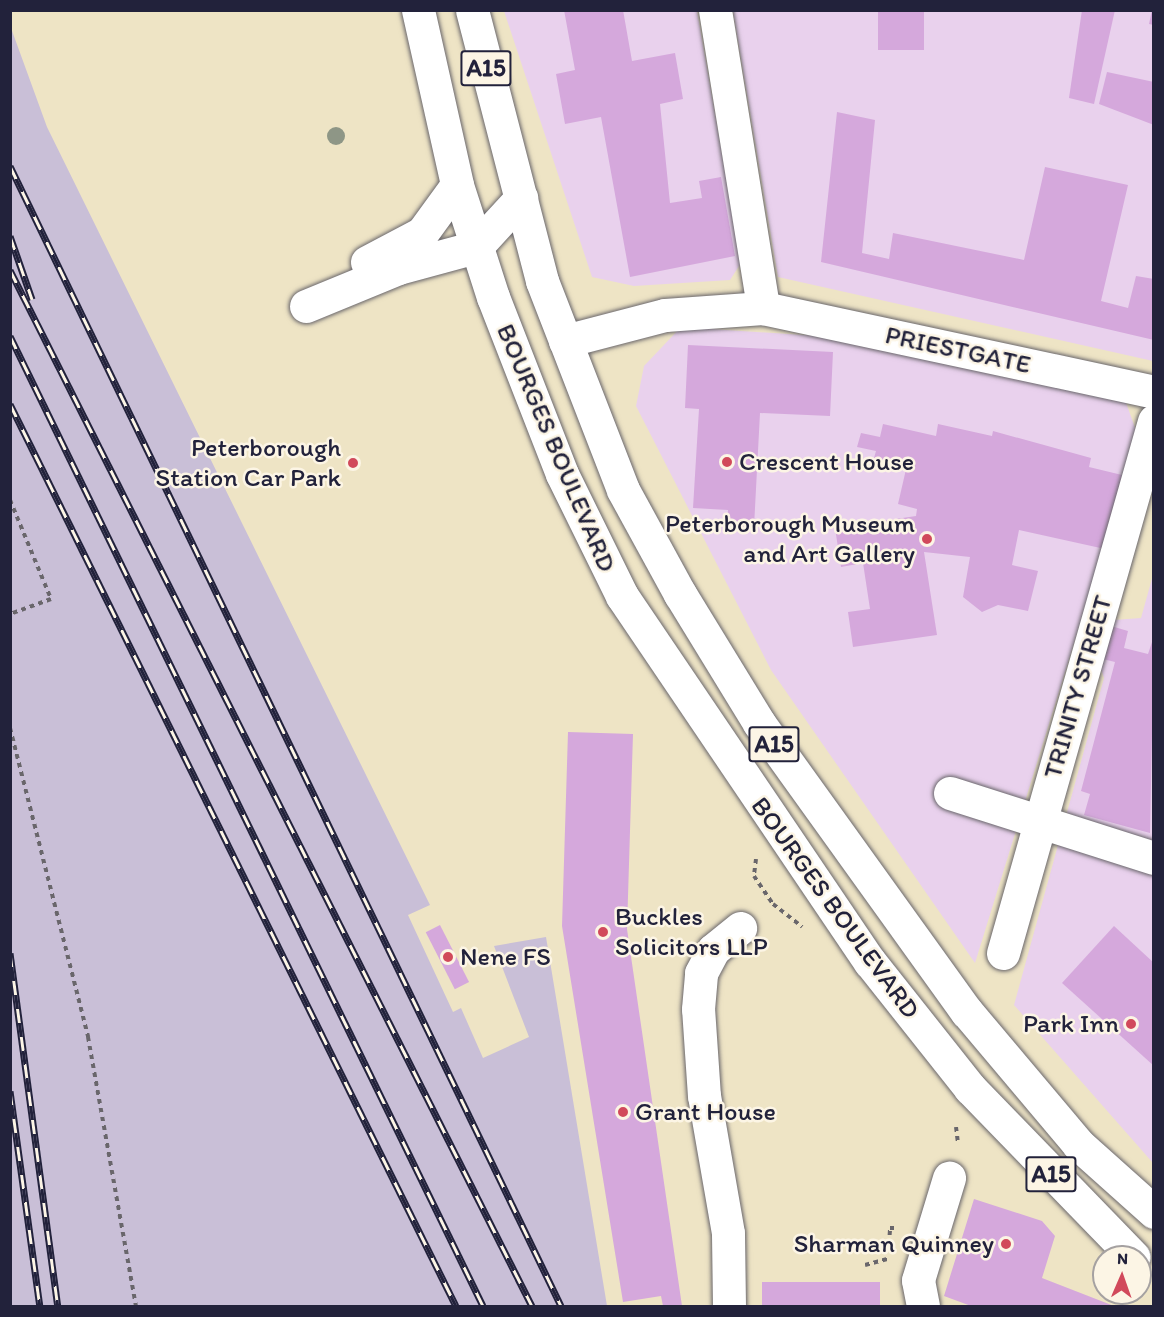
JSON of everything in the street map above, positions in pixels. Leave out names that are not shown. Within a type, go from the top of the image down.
[{"type":"main road","name":"BOURGES BOULEVARD","points":[[418,10],[457,185],[476,247],[562,474],[622,596],[870,962],[970,1088],[1122,1245]]},
{"type":"main road","name":"BOURGES BOULEVARD","points":[[472,10],[542,281],[624,490],[759,723],[967,1012],[1078,1144],[1154,1212]]},
{"type":"main road","points":[[715,10],[763,308]]},
{"type":"main road","points":[[457,185],[422,233],[312,288],[306,306],[398,268],[476,247],[521,198]]},
{"type":"main road","name":"PRIESTGATE","points":[[565,341],[657,317],[763,308],[1154,392]]},
{"type":"main road","name":"TRINITY STREET","points":[[1003,953],[1154,421]]},
{"type":"main road","points":[[950,793],[1041,820],[1102,845],[1154,858]]},
{"type":"main road","points":[[729,1306],[728,1233],[704,1096],[698,1009],[701,973],[713,950],[740,928]]},
{"type":"main road","points":[[923,1306],[918,1280],[949,1178]]},
{"type":"path","points":[[10,500],[51,599],[10,614]]},
{"type":"path","points":[[10,728],[26,773],[88,1037],[136,1306]]},
{"type":"path","points":[[754,876],[787,920]]},
{"type":"path","points":[[865,1265],[889,1258]]},
{"type":"shaded area","points":[[504,11],[697,11],[741,263],[730,280],[634,286],[592,277]]},
{"type":"shaded area","points":[[733,11],[1153,11],[1153,361],[778,277]]},
{"type":"shaded area","points":[[11,28],[47,127],[430,905],[408,915],[453,1012],[461,1008],[483,1058],[529,1037],[494,946],[546,937],[607,1306],[11,1306]]},
{"type":"shaded area","points":[[681,327],[881,340],[1124,397],[1138,436],[975,963],[771,670],[636,406],[644,366]]},
{"type":"shaded area","points":[[1153,575],[1153,1163],[1014,1005],[1104,678],[1100,666],[1114,620],[1141,618]]},
{"type":"building","points":[[564,10],[623,10],[632,61],[675,53],[683,99],[660,104],[670,203],[702,198],[699,181],[721,177],[735,256],[630,277],[601,117],[565,124],[556,74],[575,70]]},
{"type":"building","points":[[878,10],[924,10],[924,50],[878,50]]},
{"type":"building","points":[[1082,10],[1115,10],[1094,104],[1069,98]]},
{"type":"building","points":[[1152,10],[1154,10],[1154,25],[1149,24]]},
{"type":"building","points":[[1107,72],[1154,82],[1154,125],[1099,104]]},
{"type":"building","points":[[837,112],[875,120],[862,253],[889,259],[893,233],[1024,260],[1045,167],[1128,185],[1101,301],[1128,308],[1136,276],[1154,279],[1154,340],[821,262]]},
{"type":"building","name":"Crescent House","points":[[688,345],[833,352],[830,416],[760,413],[754,527],[727,525],[728,510],[693,508],[699,409],[685,408]]},
{"type":"building","name":"Peterborough Museum and Art Gallery","points":[[883,424],[936,436],[938,424],[992,436],[993,431],[1091,458],[1089,467],[1122,475],[1105,549],[1019,530],[1012,565],[1038,571],[1028,611],[998,605],[982,612],[963,597],[970,557],[924,552],[937,635],[853,647],[848,612],[870,609],[863,563],[841,567],[835,528],[916,516],[917,509],[898,504],[907,465],[874,458],[876,451],[857,447],[861,433],[880,437]]},
{"type":"building","points":[[1111,626],[1128,631],[1124,648],[1148,654],[1154,636],[1150,833],[1084,815],[1090,794],[1081,791],[1115,662],[1103,659]]},
{"type":"building","name":"Grant House","points":[[568,732],[633,734],[627,929],[682,1306],[663,1306],[661,1296],[623,1302],[562,926]]},
{"type":"building","name":"Nene FS","points":[[440,925],[469,982],[455,989],[426,932]]},
{"type":"building","name":"Park Inn","points":[[1114,926],[1154,963],[1154,1066],[1062,983]]},
{"type":"building","points":[[974,1199],[1042,1221],[1055,1236],[1042,1278],[1092,1297],[1092,1305],[1114,1306],[971,1306],[944,1296]]},
{"type":"building","points":[[762,1282],[880,1282],[880,1306],[762,1306]]},
{"type":"railway","points":[[10,166],[561,1306]]},
{"type":"railway","points":[[10,236],[32,299]]},
{"type":"railway","points":[[10,270],[532,1306]]},
{"type":"railway","points":[[10,336],[483,1306]]},
{"type":"railway","points":[[10,404],[456,1306]]},
{"type":"railway","points":[[10,953],[58,1306]]},
{"type":"railway","points":[[10,1091],[40,1306]]},
{"type":"place","name":"Crescent House","points":[[727,462]]},
{"type":"place","name":"Peterborough Station Car Park","points":[[353,463]]},
{"type":"place","name":"Peterborough Museum and Art Gallery","points":[[927,539]]},
{"type":"place","name":"Buckles Solicitors LLP","points":[[603,932]]},
{"type":"place","name":"Nene FS","points":[[448,957]]},
{"type":"place","name":"Park Inn","points":[[1131,1024]]},
{"type":"place","name":"Grant House","points":[[623,1112]]},
{"type":"place","name":"Sharman Quinney","points":[[1006,1244]]}]
